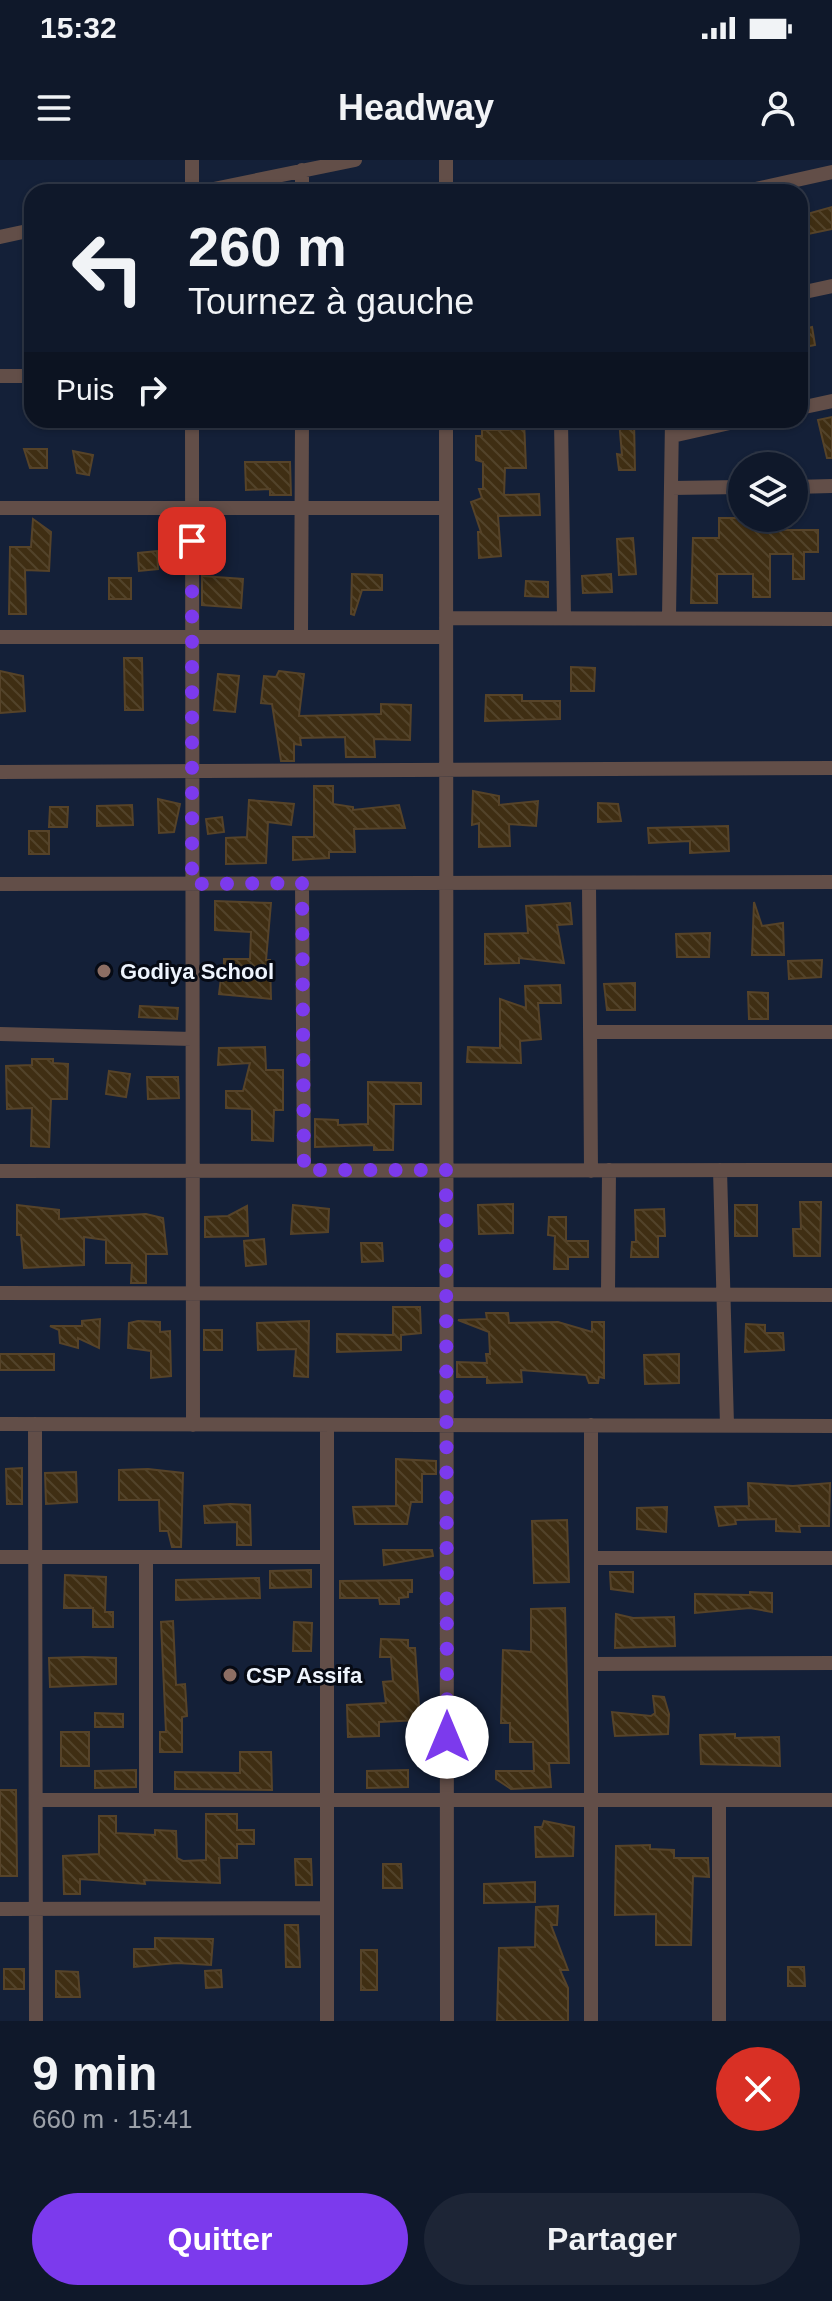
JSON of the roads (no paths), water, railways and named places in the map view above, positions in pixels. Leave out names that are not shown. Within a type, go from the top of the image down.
[{"type":"street","points":[[192,160],[192,184]]},
{"type":"street","points":[[236,184],[355,160]]},
{"type":"street","points":[[446,160],[446,184]]},
{"type":"street","points":[[302,170],[302,184]]},
{"type":"street","points":[[778,184],[832,172]]},
{"type":"street","points":[[0,237],[24,232]]},
{"type":"street","points":[[808,291],[832,286]]},
{"type":"street","points":[[0,376],[24,376]]},
{"type":"street","points":[[808,406],[832,401]]},
{"type":"street","points":[[192,428],[193,1425]]},
{"type":"street","points":[[301,637],[302,428]]},
{"type":"street","points":[[446,428],[447,2021]]},
{"type":"street","points":[[561,428],[564,618]]},
{"type":"street","points":[[669,618],[672,428]]},
{"type":"street","points":[[672,436],[708,428]]},
{"type":"street","points":[[808,487],[832,486]]},
{"type":"street","points":[[671,488],[728,487]]},
{"type":"street","points":[[0,508],[446,508]]},
{"type":"street","points":[[446,618],[832,619]]},
{"type":"street","points":[[0,637],[446,637]]},
{"type":"street","points":[[0,772],[832,768]]},
{"type":"street","points":[[0,884],[832,882]]},
{"type":"street","points":[[302,883],[304,1170]]},
{"type":"street","points":[[589,883],[591,1171]]},
{"type":"street","points":[[591,1032],[832,1032]]},
{"type":"street","points":[[0,1034],[192,1039]]},
{"type":"street","points":[[608,1294],[609,1170]]},
{"type":"street","points":[[720,1170],[727,1425]]},
{"type":"street","points":[[0,1171],[832,1170]]},
{"type":"street","points":[[0,1293],[832,1295]]},
{"type":"street","points":[[0,1424],[832,1426]]},
{"type":"street","points":[[35,1424],[36,2021]]},
{"type":"street","points":[[327,1425],[327,2021]]},
{"type":"street","points":[[591,1425],[591,2021]]},
{"type":"street","points":[[0,1557],[327,1557]]},
{"type":"street","points":[[146,1557],[146,1800]]},
{"type":"street","points":[[591,1558],[832,1558]]},
{"type":"street","points":[[591,1664],[832,1663]]},
{"type":"street","points":[[36,1800],[832,1800]]},
{"type":"street","points":[[719,1800],[719,2021]]},
{"type":"street","points":[[0,1909],[327,1908]]},
{"type":"place","name":"Godiya School","points":[[104,971]]},
{"type":"place","name":"CSP Assifa","points":[[230,1675]]}]
